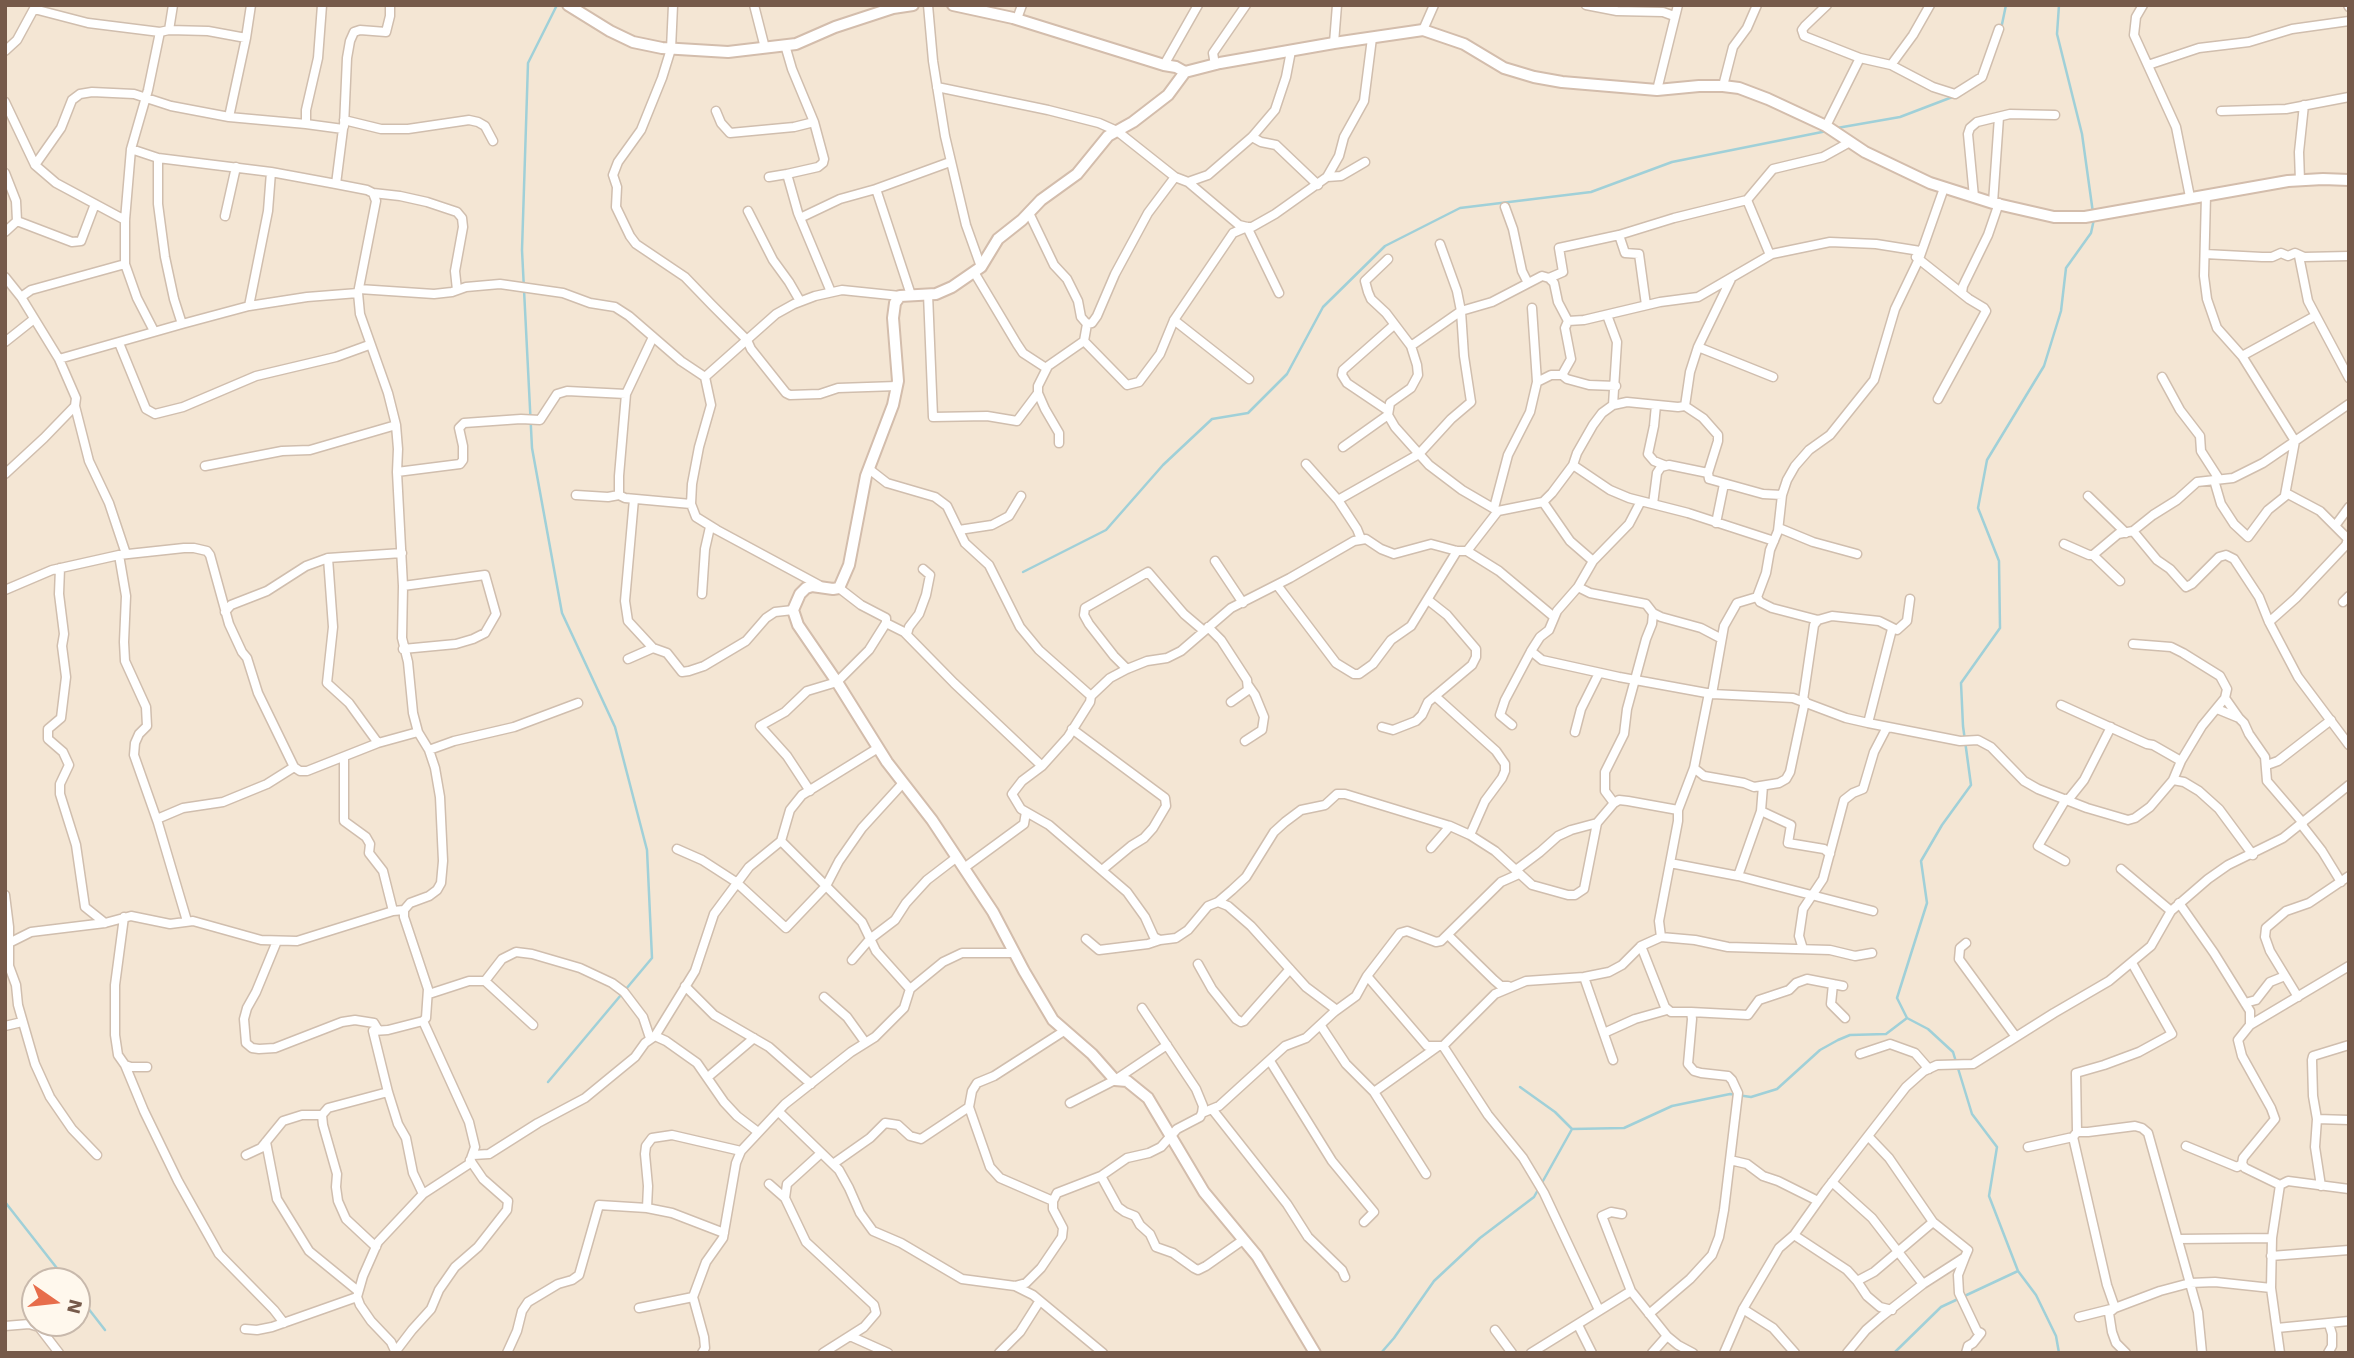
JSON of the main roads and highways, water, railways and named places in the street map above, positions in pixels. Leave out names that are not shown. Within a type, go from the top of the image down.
[{"type":"waterway","points":[[548,1082],[652,958],[647,850],[615,727],[562,613],[532,448],[522,250],[528,63],[557,5]]},
{"type":"waterway","points":[[2001,29],[2006,5]]},
{"type":"waterway","points":[[2059,5],[2057,34],[2082,134],[2093,213]]},
{"type":"waterway","points":[[1837,128],[1900,117],[1955,96]]},
{"type":"waterway","points":[[1023,572],[1106,530],[1163,465],[1212,419],[1248,413],[1287,374],[1323,307],[1385,246],[1460,208],[1591,192],[1672,162],[1827,131]]},
{"type":"waterway","points":[[2059,1353],[2056,1336],[2036,1295],[2018,1271],[1989,1196],[1997,1147],[1972,1114],[1953,1052],[1928,1029],[1907,1018],[1897,998],[1927,903],[1921,861],[1942,825],[1971,785],[1963,726],[1961,683],[2000,628],[1999,561],[1978,508],[1987,460],[2044,366],[2061,311],[2066,268],[2091,233],[2094,219]]},
{"type":"waterway","points":[[1520,1087],[1555,1112],[1572,1129],[1624,1128],[1672,1106],[1730,1094],[1751,1097],[1777,1089],[1820,1050],[1838,1040],[1850,1035],[1886,1034],[1907,1018]]},
{"type":"waterway","points":[[1381,1353],[1434,1281],[1480,1238],[1534,1197],[1572,1129]]},
{"type":"waterway","points":[[5,1202],[56,1267]]},
{"type":"waterway","points":[[1894,1353],[1941,1307],[2018,1271]]},
{"type":"waterway","points":[[91,1312],[105,1330]]}]
